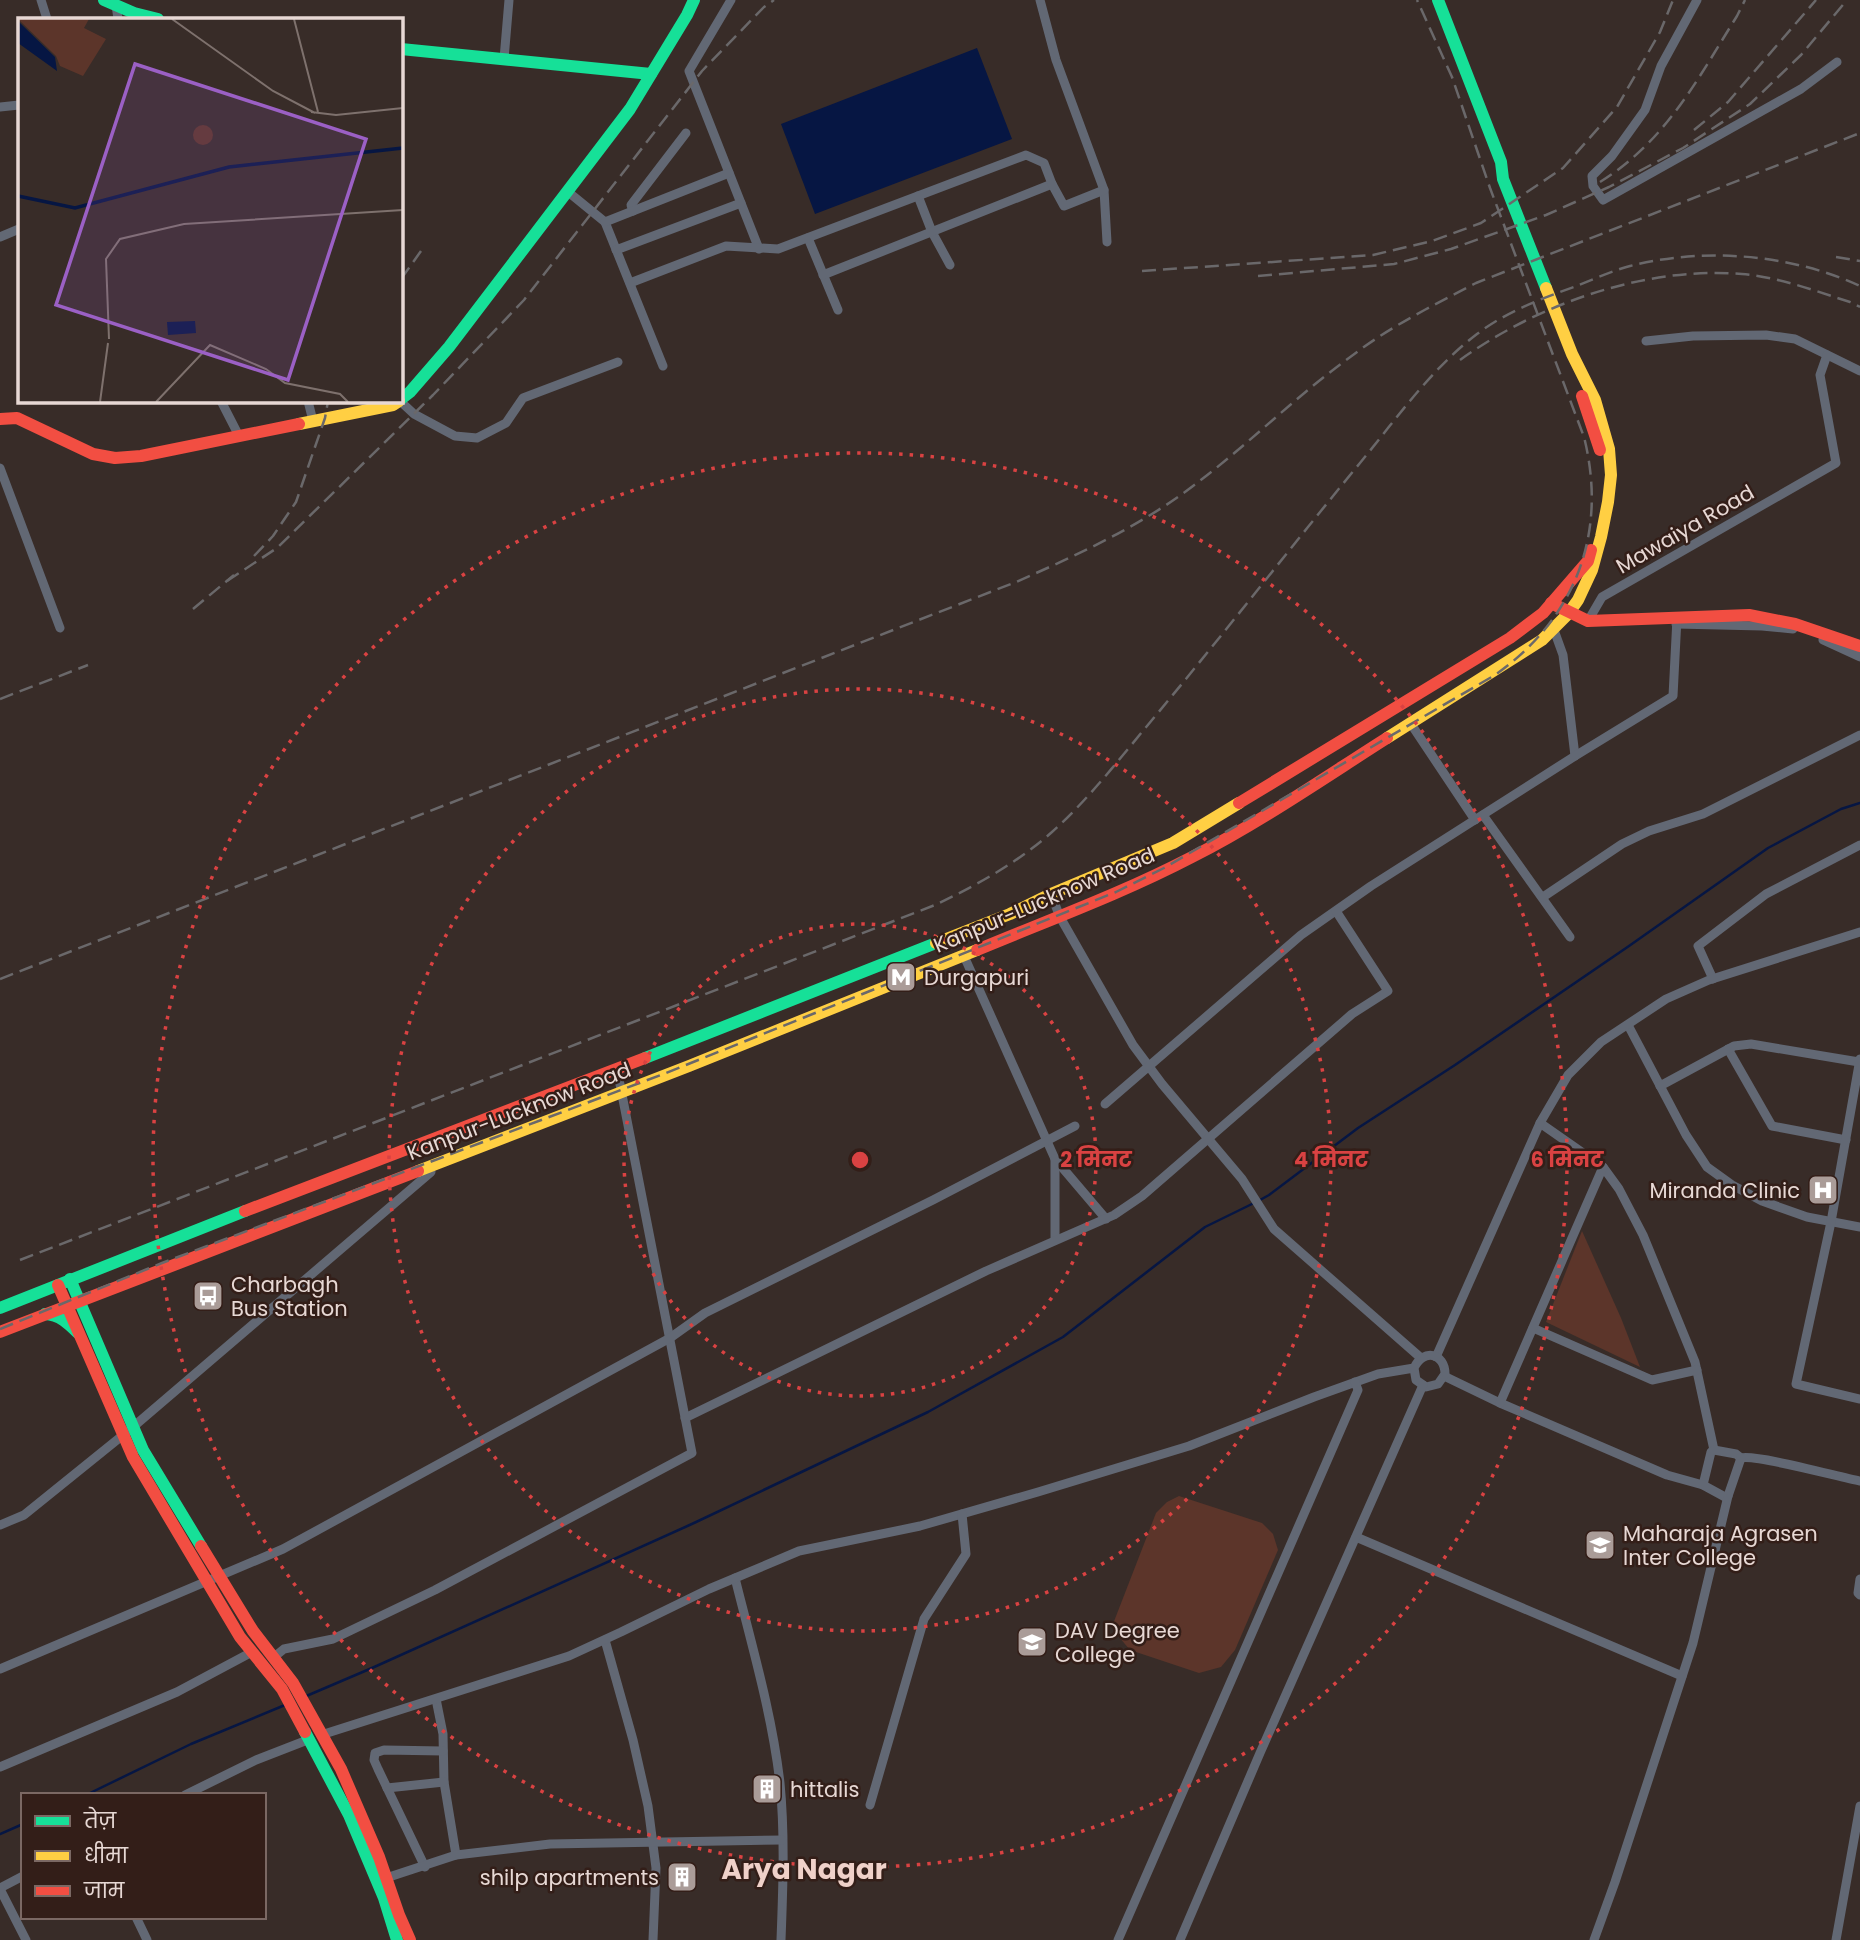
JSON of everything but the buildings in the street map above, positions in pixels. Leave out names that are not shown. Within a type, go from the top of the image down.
[{"type":"main road","points":[[402,398],[449,347],[630,109],[694,0]]},
{"type":"main road","points":[[1429,0],[1492,164],[1503,179]]},
{"type":"main road","points":[[1438,0],[1501,162],[1503,179]]},
{"type":"main road","points":[[110,2],[134,13],[154,18]]},
{"type":"main road","points":[[402,49],[651,74]]},
{"type":"main road","name":"Kanpur-Lucknow Road","points":[[0,1332],[621,1092],[1060,917],[1193,857],[1411,724],[1542,640],[1569,612],[1593,572],[1602,543],[1611,476],[1609,450],[1603,424],[1582,369],[1572,354],[1503,179]]},
{"type":"main road","name":"Kanpur-Lucknow Road","points":[[0,1308],[1010,914],[1173,843],[1510,638],[1543,613],[1588,561],[1597,519],[1601,475],[1600,448],[1573,370],[1572,354]]},
{"type":"main road","points":[[0,419],[17,418],[93,454],[115,458],[141,456],[397,402]]},
{"type":"main road","points":[[1551,603],[1588,621],[1677,621],[1749,615],[1796,624],[1860,646]]},
{"type":"main road","points":[[326,1180],[334,1203]]},
{"type":"main road","points":[[220,1221],[228,1244]]},
{"type":"main road","points":[[70,1279],[78,1334]]},
{"type":"main road","points":[[58,1285],[72,1303],[128,1431]]},
{"type":"main road","points":[[45,1314],[55,1314],[64,1319],[78,1334],[128,1431],[143,1450],[213,1579],[240,1637],[287,1686]]},
{"type":"main road","points":[[213,1579],[274,1657],[287,1686],[359,1809],[410,1940]]},
{"type":"main road","points":[[316,1737],[384,1898],[397,1940]]},
{"type":"street","points":[[41,0],[47,18]]},
{"type":"street","points":[[504,59],[509,0]]},
{"type":"street","points":[[731,0],[689,71],[759,249]]},
{"type":"street","points":[[1040,0],[1056,60],[1104,190],[1107,242]]},
{"type":"street","points":[[1697,0],[1661,66],[1645,110],[1612,156],[1592,176],[1593,186],[1603,200],[1801,89],[1837,62]]},
{"type":"street","points":[[110,2],[118,18]]},
{"type":"street","points":[[0,107],[18,105]]},
{"type":"street","points":[[633,211],[631,205],[686,132]]},
{"type":"street","points":[[630,284],[726,246],[778,249],[1026,155],[1044,163],[1064,206],[1104,190]]},
{"type":"street","points":[[605,222],[729,173]]},
{"type":"street","points":[[823,275],[1052,184]]},
{"type":"street","points":[[567,191],[605,222],[663,366]]},
{"type":"street","points":[[918,196],[932,232],[950,265]]},
{"type":"street","points":[[617,250],[741,203]]},
{"type":"street","points":[[0,237],[18,229]]},
{"type":"street","points":[[808,238],[838,310]]},
{"type":"street","points":[[1646,341],[1693,336],[1766,335],[1795,339],[1860,371]]},
{"type":"street","name":"Mawaiya Road","points":[[1588,621],[1602,597],[1836,463],[1820,375],[1827,355]]},
{"type":"street","points":[[402,402],[414,414],[456,436],[477,438],[506,423],[523,398],[618,362]]},
{"type":"street","points":[[222,402],[239,436]]},
{"type":"street","points":[[308,402],[313,421]]},
{"type":"street","points":[[0,468],[60,628]]},
{"type":"street","points":[[1105,1104],[1301,935],[1371,886],[1673,696],[1677,621],[1794,629],[1836,644],[1860,657]]},
{"type":"street","points":[[1554,630],[1563,655],[1575,756]]},
{"type":"street","points":[[1411,724],[1479,817],[1543,897],[1570,937]]},
{"type":"street","points":[[1543,897],[1622,844],[1650,831],[1703,814],[1860,735]]},
{"type":"street","points":[[1713,979],[1698,946],[1766,894],[1860,845]]},
{"type":"street","points":[[1051,894],[1060,917],[1133,1045],[1242,1179],[1274,1229],[1421,1358]]},
{"type":"street","points":[[685,1418],[986,1271],[1106,1219],[1143,1196],[1352,1014],[1388,991],[1336,911]]},
{"type":"street","points":[[1436,1357],[1540,1123],[1568,1075],[1601,1042],[1666,999],[1713,979],[1860,932]]},
{"type":"street","points":[[964,956],[1055,1159],[1106,1219]]},
{"type":"street","points":[[1628,1025],[1686,1135],[1707,1167],[1732,1185],[1762,1201],[1807,1217],[1860,1227]]},
{"type":"street","points":[[1660,1086],[1734,1046],[1751,1044],[1860,1061],[1832,1222],[1796,1384],[1860,1399]]},
{"type":"street","points":[[1728,1049],[1772,1126],[1846,1140]]},
{"type":"street","points":[[274,1657],[284,1649],[333,1639],[435,1590],[692,1453],[617,1069]]},
{"type":"street","points":[[1540,1123],[1603,1167],[1619,1189],[1643,1235],[1697,1370],[1714,1450],[1703,1485]]},
{"type":"street","points":[[0,1670],[291,1544],[670,1338],[705,1313],[1075,1126]]},
{"type":"street","points":[[1055,1159],[1055,1240]]},
{"type":"street","points":[[0,1525],[24,1515],[128,1431],[431,1172],[430,1166]]},
{"type":"street","points":[[1500,1403],[1603,1167]]},
{"type":"street","points":[[1533,1328],[1652,1380],[1697,1370]]},
{"type":"street","points":[[1436,1357],[1443,1363],[1444,1377],[1438,1384],[1432,1387],[1416,1380],[1414,1368],[1421,1358],[1436,1357]]},
{"type":"street","points":[[189,1793],[256,1760],[316,1737],[569,1656],[799,1550],[920,1526],[962,1514],[1189,1446],[1377,1374],[1414,1368]]},
{"type":"street","points":[[1444,1377],[1667,1475],[1703,1485],[1725,1497],[1728,1496]]},
{"type":"street","points":[[1118,1940],[1358,1390],[1355,1382]]},
{"type":"street","points":[[1180,1940],[1423,1385]]},
{"type":"street","points":[[1714,1450],[1735,1454],[1741,1458],[1762,1459],[1860,1481]]},
{"type":"street","points":[[1594,1940],[1693,1643],[1728,1496],[1741,1458]]},
{"type":"street","points":[[870,1805],[924,1619],[966,1554],[962,1514]]},
{"type":"street","points":[[1356,1537],[1682,1676]]},
{"type":"street","points":[[736,1578],[771,1722],[780,1785],[783,1881],[781,1940]]},
{"type":"street","points":[[1860,1579],[1860,1595]]},
{"type":"street","points":[[605,1640],[648,1806],[656,1868],[653,1940]]},
{"type":"street","points":[[0,1767],[177,1692],[252,1652]]},
{"type":"street","points":[[436,1699],[443,1734],[443,1782],[456,1855]]},
{"type":"street","points":[[425,1867],[374,1760],[375,1753],[398,1749],[443,1751]]},
{"type":"street","points":[[387,1788],[443,1782]]},
{"type":"street","points":[[1836,1940],[1860,1806]]},
{"type":"street","points":[[386,1878],[456,1855],[550,1844],[782,1840]]},
{"type":"street","points":[[21,1877],[0,1888],[26,1940]]},
{"type":"street","points":[[137,1919],[147,1940]]},
{"type":"shaded area","points":[[1582,1231],[1621,1318],[1640,1367],[1546,1322]]},
{"type":"shaded area","points":[[1179,1496],[1262,1523],[1273,1534],[1278,1550],[1235,1650],[1221,1667],[1199,1673],[1130,1650],[1113,1624],[1156,1513],[1167,1502]]},
{"type":"water","points":[[977,48],[1012,139],[815,214],[781,124]]},
{"type":"waterway","points":[[1260,1200],[1358,1128],[1455,1065],[1768,848],[1841,809],[1860,803]]},
{"type":"waterway","points":[[304,1697],[694,1523],[928,1412],[1063,1337],[1205,1227],[1254,1203]]},
{"type":"waterway","points":[[90,1793],[191,1744],[285,1705]]},
{"type":"waterway","points":[[0,1834],[21,1825]]},
{"type":"railway","points":[[227,581],[277,548],[433,395],[524,300],[702,71],[774,0]]},
{"type":"railway","points":[[0,1329],[162,1263],[666,1073],[1116,892],[1164,868],[1495,675],[1523,652],[1546,627],[1565,600],[1579,571],[1588,539],[1592,507],[1590,472],[1584,437],[1490,188],[1452,77],[1417,0]]},
{"type":"railway","points":[[1142,271],[1373,255],[1432,241],[1481,223],[1563,168],[1617,107],[1660,32],[1673,0]]},
{"type":"railway","points":[[1600,182],[1644,148],[1678,108],[1745,0]]},
{"type":"railway","points":[[1694,130],[1728,102],[1816,0]]},
{"type":"railway","points":[[1258,276],[1394,264],[1451,249],[1546,215],[1609,187],[1683,148],[1750,104],[1801,55],[1847,0]]},
{"type":"railway","points":[[0,979],[1039,572],[1107,539],[1172,501],[1332,370],[1367,344],[1429,308],[1476,283],[1860,133]]},
{"type":"railway","points":[[402,278],[421,251]]},
{"type":"railway","points":[[20,1260],[935,905],[1011,863],[1052,832],[1104,778],[1430,378],[1477,334],[1511,313],[1623,268],[1687,257],[1747,257],[1776,261],[1833,275],[1860,286]]},
{"type":"railway","points":[[1836,257],[1860,261]]},
{"type":"railway","points":[[1460,360],[1523,322],[1558,306],[1594,293],[1668,276],[1705,273],[1770,278],[1860,307]]},
{"type":"railway","points":[[254,556],[273,536],[296,502],[325,418],[328,402]]},
{"type":"railway","points":[[193,609],[234,575]]},
{"type":"railway","points":[[0,699],[88,665]]},
{"type":"traffic: fast","points":[[104,0],[154,18]]},
{"type":"traffic: fast","points":[[402,398],[449,347],[630,109],[694,0]]},
{"type":"traffic: fast","points":[[1438,0],[1501,162],[1503,179],[1546,288]]},
{"type":"traffic: fast","points":[[402,49],[651,74]]},
{"type":"traffic: fast","points":[[645,1058],[936,943]]},
{"type":"traffic: fast","points":[[0,1308],[245,1211]]},
{"type":"traffic: fast","points":[[70,1279],[143,1450],[201,1546]]},
{"type":"traffic: fast","points":[[45,1314],[59,1318],[78,1333]]},
{"type":"traffic: fast","points":[[305,1732],[349,1815],[384,1898],[397,1940]]},
{"type":"traffic: slow","points":[[1387,738],[1542,640],[1568,614],[1592,570],[1608,502],[1611,475],[1609,449],[1595,400],[1572,354],[1546,288]]},
{"type":"traffic: slow","points":[[299,424],[398,402]]},
{"type":"traffic: slow","points":[[936,943],[1173,843],[1239,803]]},
{"type":"traffic: slow","points":[[418,1171],[977,950]]},
{"type":"traffic: jam","points":[[1582,396],[1600,450]]},
{"type":"traffic: jam","points":[[0,419],[17,418],[93,454],[115,458],[141,456],[299,424]]},
{"type":"traffic: jam","points":[[1239,803],[1510,638],[1543,613],[1588,561],[1591,550]]},
{"type":"traffic: jam","points":[[1551,603],[1588,621],[1749,615],[1795,624],[1860,646]]},
{"type":"traffic: jam","points":[[977,950],[1113,894],[1192,857],[1267,815],[1387,738]]},
{"type":"traffic: jam","points":[[245,1211],[645,1058]]},
{"type":"traffic: jam","points":[[0,1332],[418,1171]]},
{"type":"traffic: jam","points":[[58,1285],[133,1457],[240,1637],[282,1689],[305,1732]]},
{"type":"traffic: jam","points":[[201,1546],[253,1631],[293,1683],[341,1769],[379,1857],[410,1940]]},
{"type":"place","name":"Durgapuri","points":[[901,977]]},
{"type":"place","name":"Miranda Clinic","points":[[1823,1190]]},
{"type":"place","name":"Charbagh Bus Station","points":[[208,1296]]},
{"type":"place","name":"Maharaja Agrasen Inter College","points":[[1600,1545]]},
{"type":"place","name":"DAV Degree College","points":[[1032,1642]]},
{"type":"place","name":"hittalis","points":[[767,1789]]},
{"type":"place","name":"shilp apartments","points":[[682,1877]]},
{"type":"district","name":"Arya Nagar","points":[[804,1869]]}]
